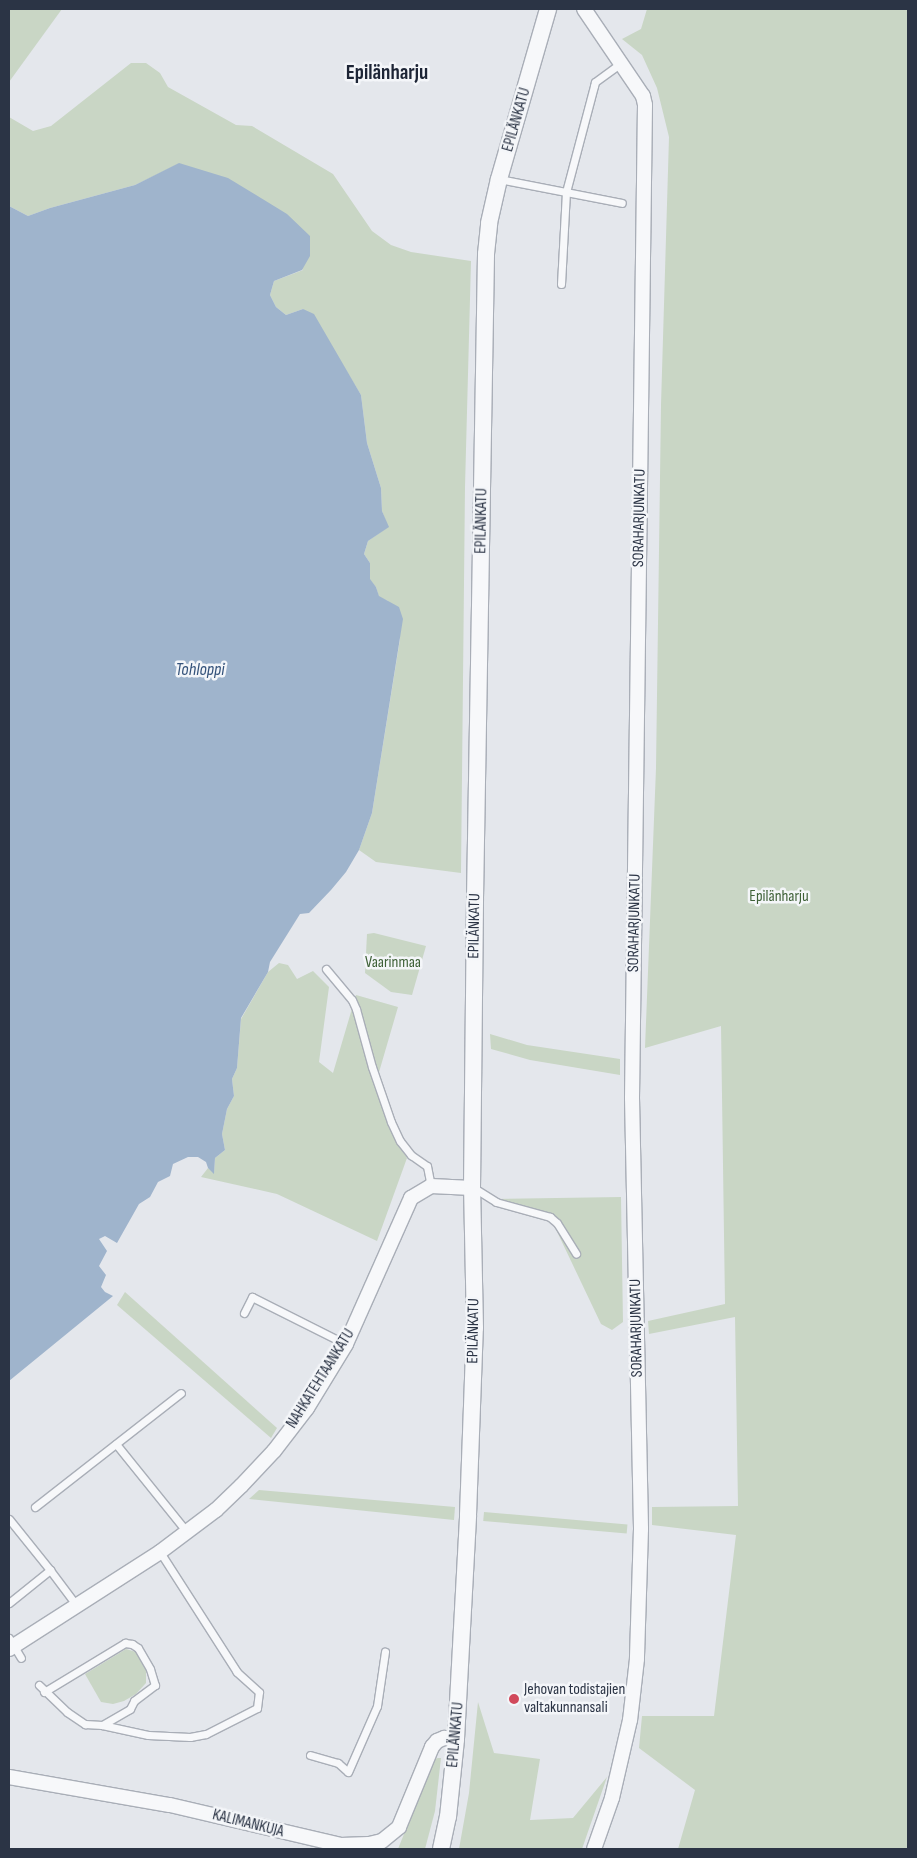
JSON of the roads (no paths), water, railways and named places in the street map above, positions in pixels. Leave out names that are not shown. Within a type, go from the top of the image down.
[{"type":"street","name":"EPILÄNKATU","points":[[441,1849],[448,1817],[456,1739],[475,1338],[472,1188],[486,270],[489,223],[499,179],[548,9]]},
{"type":"street","name":"SORAHARJUNKATU","points":[[584,9],[643,96],[646,105],[632,1098],[641,1529],[637,1659],[630,1720],[612,1798],[594,1849]]},
{"type":"street","points":[[431,1186],[472,1188]]},
{"type":"street","name":"NAHKATEHTAANKATU","points":[[13,1648],[187,1533],[216,1510],[274,1451],[307,1408],[346,1344],[385,1259],[406,1205],[414,1194],[431,1186]]},
{"type":"street","name":"KALIMANKUJA","points":[[9,1777],[170,1805],[341,1847],[382,1841],[392,1835],[399,1827],[432,1747],[437,1741],[444,1738],[456,1739]]},
{"type":"lane","points":[[561,284],[566,192],[595,82],[621,64]]},
{"type":"lane","points":[[499,179],[622,203]]},
{"type":"lane","points":[[326,969],[352,1000],[391,1122],[400,1141],[411,1155],[427,1166],[431,1186]]},
{"type":"lane","points":[[472,1188],[496,1202],[550,1217],[557,1223],[576,1253]]},
{"type":"lane","points":[[244,1313],[252,1297],[346,1344]]},
{"type":"lane","points":[[35,1508],[182,1393]]},
{"type":"lane","points":[[116,1444],[187,1533]]},
{"type":"lane","points":[[9,1519],[77,1606]]},
{"type":"lane","points":[[39,1685],[44,1692],[85,1724],[102,1725],[148,1735],[190,1737],[206,1734],[257,1708],[259,1692],[237,1672],[160,1552]]},
{"type":"lane","points":[[9,1604],[50,1570]]},
{"type":"lane","points":[[44,1692],[125,1643],[132,1644],[138,1648],[150,1669],[155,1685],[134,1701],[130,1709],[102,1725]]},
{"type":"lane","points":[[310,1755],[338,1763],[348,1772],[377,1706],[386,1652]]},
{"type":"water","name":"Tohloppi","points":[[179,163],[228,178],[287,214],[310,236],[310,256],[302,270],[274,281],[270,295],[276,307],[286,315],[303,309],[314,314],[361,395],[367,443],[381,488],[382,511],[389,527],[368,541],[364,554],[370,563],[370,579],[376,587],[379,596],[399,607],[403,619],[372,813],[359,850],[346,872],[309,913],[300,914],[270,962],[268,972],[241,1018],[237,1068],[232,1079],[234,1096],[227,1109],[222,1134],[225,1150],[215,1158],[214,1174],[208,1168],[206,1162],[198,1157],[188,1157],[173,1164],[170,1176],[158,1182],[150,1197],[139,1204],[117,1243],[105,1236],[99,1239],[107,1251],[99,1266],[106,1275],[101,1287],[105,1292],[113,1296],[9,1381],[9,206],[28,216],[50,208],[135,185]]},
{"type":"place","name":"Jehovan todistajien valtakunnansali","points":[[514,1699]]},
{"type":"district","name":"Epilänharju","points":[[387,73]]},
{"type":"park label","name":"Vaarinmaa","points":[[393,963]]}]
